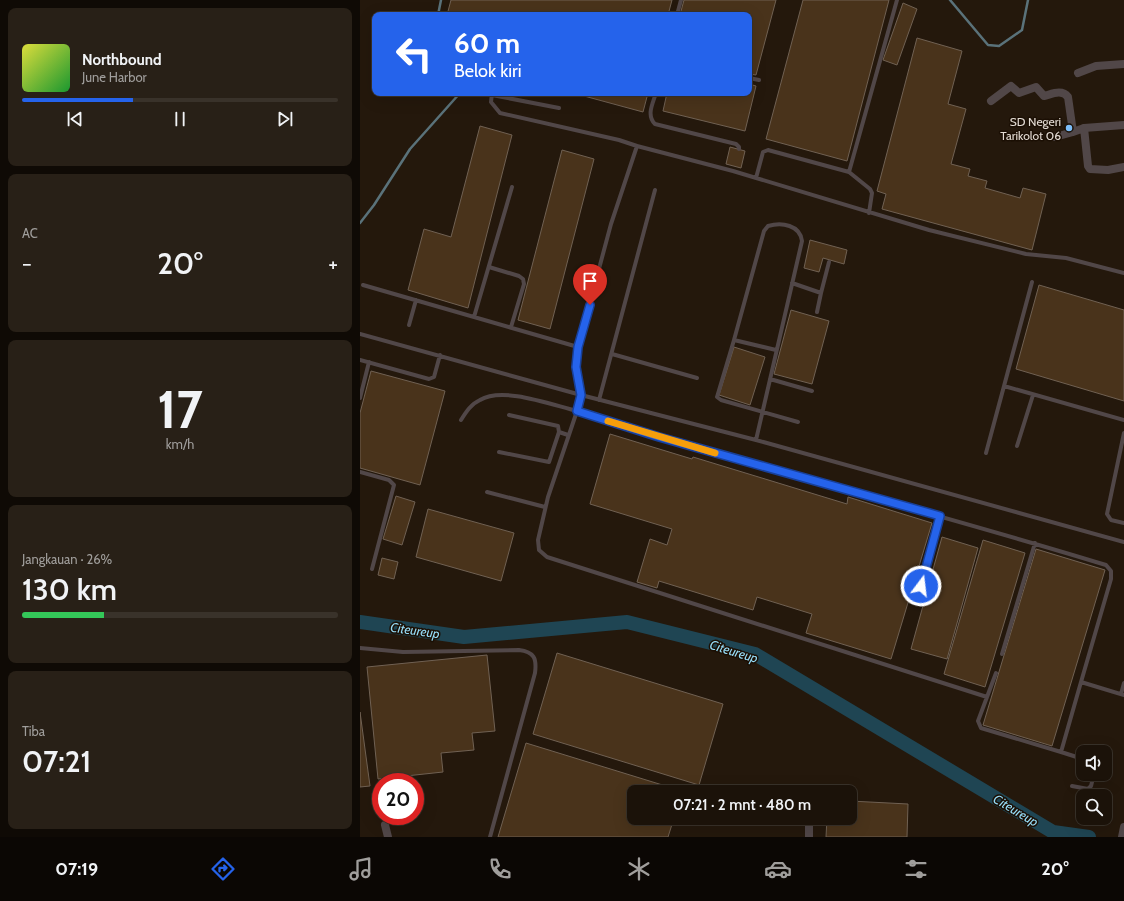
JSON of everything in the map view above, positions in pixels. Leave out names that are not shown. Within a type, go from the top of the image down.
[{"type":"street","points":[[1078,73],[1096,66],[1124,64]]},
{"type":"street","points":[[991,101],[1011,86],[1017,93],[1035,87],[1044,96],[1061,92],[1065,93],[1068,97],[1073,132]]},
{"type":"street","points":[[1055,136],[1084,128],[1124,125]]},
{"type":"street","points":[[1084,128],[1088,166],[1090,170],[1108,170],[1124,167]]},
{"type":"street","points":[[385,825],[388,837]]},
{"type":"street","points":[[809,825],[809,837]]},
{"type":"street","points":[[1122,837],[1124,827]]},
{"type":"lane","points":[[678,12],[681,0]]},
{"type":"lane","points":[[849,172],[897,0]]},
{"type":"lane","points":[[752,79],[760,80]]},
{"type":"lane","points":[[492,96],[491,102],[500,113],[619,140],[637,146],[733,169],[756,178],[868,213],[993,246],[1026,254],[1066,258],[1124,273]]},
{"type":"lane","points":[[501,96],[558,108]]},
{"type":"lane","points":[[655,96],[650,115],[651,120],[655,124],[736,144],[739,149]]},
{"type":"lane","points":[[637,146],[611,224],[578,347],[576,367],[581,395],[545,507],[538,545],[542,554],[547,558],[987,697]]},
{"type":"lane","points":[[756,178],[763,152],[768,150],[849,172],[870,189],[872,193],[868,213]]},
{"type":"lane","points":[[474,317],[512,187]]},
{"type":"lane","points":[[600,400],[655,190]]},
{"type":"lane","points":[[756,440],[762,412],[770,379],[776,350],[802,242],[801,235],[795,228],[783,224],[768,226],[764,231],[717,397],[721,400],[762,412],[798,422]]},
{"type":"lane","points":[[817,312],[830,262]]},
{"type":"lane","points":[[489,267],[519,276],[523,279],[524,284],[510,327]]},
{"type":"lane","points":[[986,453],[1032,282]]},
{"type":"lane","points":[[792,283],[821,293]]},
{"type":"lane","points":[[363,285],[578,347]]},
{"type":"lane","points":[[409,325],[416,300]]},
{"type":"lane","points":[[360,334],[581,395],[756,440],[1124,542]]},
{"type":"lane","points":[[734,340],[776,350]]},
{"type":"lane","points":[[612,354],[697,378]]},
{"type":"lane","points":[[360,360],[429,379],[434,377],[440,355]]},
{"type":"lane","points":[[360,398],[369,362]]},
{"type":"lane","points":[[770,379],[812,391]]},
{"type":"lane","points":[[1004,386],[1124,420]]},
{"type":"lane","points":[[461,420],[471,406],[490,395],[516,396],[577,411],[659,437],[1035,543],[1106,565],[1111,571],[1111,579],[1061,752]]},
{"type":"lane","points":[[1017,446],[1033,395]]},
{"type":"lane","points":[[499,452],[549,462],[559,432],[558,426],[509,415]]},
{"type":"lane","points":[[559,432],[568,434]]},
{"type":"lane","points":[[1124,433],[1107,514],[1111,520],[1124,524]]},
{"type":"lane","points":[[360,472],[390,480],[394,485],[372,569]]},
{"type":"lane","points":[[487,492],[545,507]]},
{"type":"lane","points":[[921,586],[940,516]]},
{"type":"lane","points":[[1002,654],[1035,543]]},
{"type":"lane","points":[[360,648],[403,652],[519,650],[529,652],[534,656],[536,665],[535,673],[490,837]]},
{"type":"lane","points":[[996,673],[978,721],[980,728],[1076,757]]},
{"type":"lane","points":[[1081,682],[1122,695],[1124,683]]},
{"type":"lane","points":[[1072,786],[1088,790],[1092,781]]},
{"type":"building","points":[[451,0],[672,0],[669,12],[448,12]]},
{"type":"building","points":[[684,0],[776,0],[756,75],[752,74],[752,12],[681,12]]},
{"type":"building","points":[[803,0],[889,0],[847,161],[766,139]]},
{"type":"building","points":[[903,3],[917,9],[897,65],[883,60]]},
{"type":"building","points":[[917,38],[962,51],[948,104],[966,109],[951,164],[970,169],[968,176],[987,181],[985,188],[1020,198],[1023,188],[1046,194],[1032,250],[882,209],[886,194],[877,191]]},
{"type":"building","points":[[752,85],[756,86],[745,131],[663,111],[666,96],[752,96]]},
{"type":"building","points":[[584,96],[647,96],[643,112]]},
{"type":"building","points":[[480,126],[512,135],[468,308],[408,290],[424,229],[451,237]]},
{"type":"building","points":[[730,147],[745,151],[741,168],[726,164]]},
{"type":"building","points":[[562,150],[594,159],[550,329],[518,320]]},
{"type":"building","points":[[810,240],[847,250],[844,264],[823,258],[819,272],[804,268]]},
{"type":"building","points":[[1039,285],[1124,310],[1124,401],[1016,369]]},
{"type":"building","points":[[791,310],[829,321],[812,384],[774,374]]},
{"type":"building","points":[[734,347],[765,357],[750,405],[719,395]]},
{"type":"building","points":[[371,371],[445,391],[420,485],[360,468],[360,413]]},
{"type":"building","points":[[610,434],[692,459],[693,457],[847,504],[848,497],[932,523],[891,659],[806,633],[812,614],[757,597],[753,610],[659,581],[657,588],[637,582],[650,539],[667,545],[672,529],[590,504]]},
{"type":"building","points":[[396,496],[415,502],[402,545],[383,539]]},
{"type":"building","points":[[428,509],[514,533],[501,581],[416,557]]},
{"type":"building","points":[[942,537],[978,548],[947,659],[911,649]]},
{"type":"building","points":[[983,540],[1025,553],[985,687],[944,674]]},
{"type":"building","points":[[1036,549],[1105,570],[1052,746],[983,725]]},
{"type":"building","points":[[382,558],[398,562],[394,579],[378,575]]},
{"type":"building","points":[[557,653],[723,704],[699,785],[533,734]]},
{"type":"building","points":[[487,655],[495,731],[472,733],[474,750],[441,753],[443,772],[424,774],[377,773],[367,667]]},
{"type":"building","points":[[360,712],[370,786],[360,787]]},
{"type":"building","points":[[526,743],[662,785],[627,785],[627,825],[672,825],[668,837],[498,837]]},
{"type":"building","points":[[857,801],[908,804],[907,837],[826,837],[827,825],[857,825]]},
{"type":"waterway","points":[[439,12],[441,0]]},
{"type":"waterway","points":[[950,0],[988,45],[999,46],[1022,30],[1028,0]]},
{"type":"waterway","points":[[360,223],[374,205],[410,149],[457,96]]},
{"type":"waterway","name":"Citeureup","points":[[360,622],[464,637],[627,622],[755,654],[1053,832],[1089,837]]},
{"type":"slow traffic","points":[[608,421],[715,453]]},
{"type":"place","name":"SD Negeri Tarikolot 06","points":[[1069,128]]},
{"type":"route","points":[[590,305],[578,347],[576,367],[581,395],[577,411],[659,437],[940,516],[921,586]]}]
